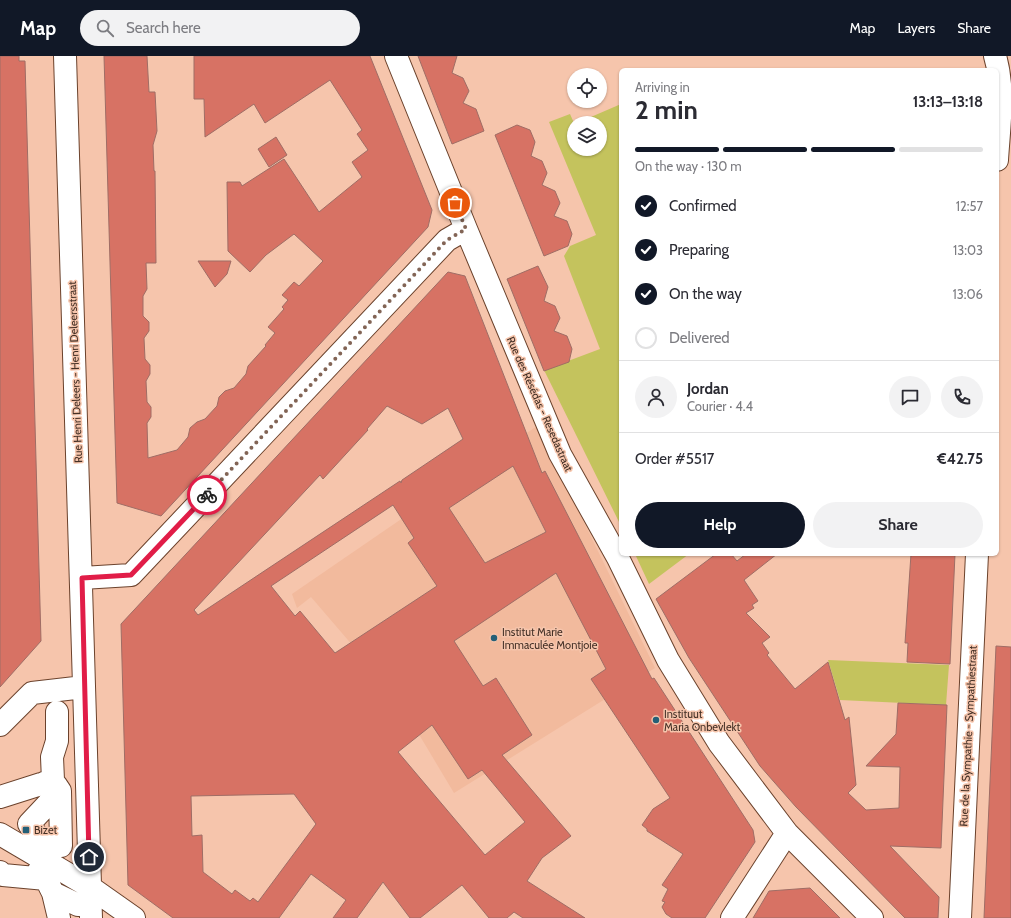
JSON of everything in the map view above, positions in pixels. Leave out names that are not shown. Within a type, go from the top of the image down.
[{"type":"street","name":"Rue Henri Deleers - Henri Deleersstraat","points":[[65,56],[82,578],[90,887],[85,912]]},
{"type":"street","name":"Rue des Résédas - Resedastraat","points":[[396,56],[560,454],[618,558],[668,660],[719,743],[787,833],[872,918]]},
{"type":"street","points":[[995,56],[998,68]]},
{"type":"street","points":[[1008,56],[1011,67]]},
{"type":"street","points":[[999,70],[1005,110],[999,148]]},
{"type":"street","points":[[82,578],[131,575],[447,240],[466,229]]},
{"type":"street","name":"Rue de la Sympathie - Sympathiestraat","points":[[960,918],[976,556]]},
{"type":"street","points":[[0,725],[32,693],[84,687]]},
{"type":"street","points":[[29,824],[44,785],[58,741],[57,712]]},
{"type":"street","points":[[0,797],[44,785]]},
{"type":"street","points":[[44,785],[61,848],[38,837],[24,814],[44,785]]},
{"type":"street","points":[[732,918],[787,833]]},
{"type":"street","points":[[0,834],[90,887],[134,918]]},
{"type":"street","points":[[0,872],[3,875],[36,879],[85,912]]},
{"type":"street","points":[[36,879],[59,918]]},
{"type":"shaded area","points":[[619,105],[619,522],[544,370],[600,349],[564,256],[570,246],[596,235],[549,122],[570,114],[571,116],[567,116],[567,156],[607,156],[607,116],[593,116]]},
{"type":"shaded area","name":"Institut Marie Immaculée Montjoie","points":[[537,426],[655,668],[454,793],[396,696],[311,597],[297,608],[292,594]]},
{"type":"shaded area","points":[[636,556],[686,556],[649,584]]},
{"type":"shaded area","points":[[828,660],[949,665],[946,705],[840,700]]},
{"type":"building","points":[[0,56],[19,56],[19,61],[25,61],[41,641],[0,687]]},
{"type":"building","points":[[104,56],[147,56],[149,92],[155,92],[157,131],[153,145],[155,171],[156,263],[146,263],[147,289],[143,296],[143,316],[149,322],[149,331],[144,338],[145,359],[150,365],[150,374],[146,381],[147,402],[151,407],[151,417],[147,423],[148,458],[177,450],[188,437],[190,428],[197,422],[205,419],[217,406],[219,397],[225,391],[234,388],[246,374],[248,366],[266,346],[265,345],[275,333],[268,327],[284,309],[282,307],[288,300],[282,295],[294,282],[299,286],[323,261],[294,234],[266,255],[250,272],[228,251],[227,182],[240,182],[242,186],[284,159],[319,212],[362,177],[352,162],[368,150],[357,134],[362,130],[330,80],[265,123],[254,104],[205,137],[204,99],[194,99],[194,56],[370,56],[432,210],[428,227],[161,516],[117,503]]},
{"type":"building","points":[[418,56],[457,56],[452,73],[463,78],[469,91],[463,103],[476,109],[484,131],[452,144]]},
{"type":"building","points":[[517,125],[530,130],[535,142],[531,156],[542,161],[547,173],[542,185],[555,191],[560,203],[554,216],[567,221],[572,234],[568,246],[544,256],[495,135]]},
{"type":"building","points":[[276,137],[287,155],[269,167],[258,149]]},
{"type":"building","points":[[198,261],[231,261],[227,274],[215,287]]},
{"type":"building","points":[[538,266],[548,287],[544,301],[555,306],[560,318],[554,331],[567,336],[572,349],[569,362],[544,371],[507,279]]},
{"type":"building","points":[[448,272],[465,276],[542,473],[545,471],[652,679],[654,678],[753,830],[755,842],[705,918],[672,918],[666,914],[662,907],[665,902],[662,901],[668,889],[662,885],[683,854],[647,831],[647,829],[642,825],[653,809],[670,798],[591,679],[606,669],[556,573],[454,641],[483,686],[496,678],[532,735],[502,755],[571,836],[542,858],[527,881],[585,918],[523,918],[514,912],[507,918],[489,918],[462,885],[420,918],[410,918],[383,882],[357,918],[333,918],[346,900],[311,874],[279,918],[173,918],[128,885],[121,624]],"holes":[[[387,406],[422,424],[448,408],[463,439],[402,480],[401,483],[400,481],[198,615],[194,610],[320,475],[323,479],[368,430],[367,429]],[[513,466],[546,532],[485,563],[449,508]],[[393,505],[414,538],[408,543],[437,586],[335,653],[300,611],[295,616],[271,586]],[[432,725],[468,779],[482,770],[525,822],[485,855],[398,752]],[[294,794],[316,824],[258,902],[253,898],[250,901],[235,890],[232,894],[203,872],[202,835],[192,836],[191,796]]]},
{"type":"building","points":[[713,556],[733,556],[737,561],[743,556],[774,556],[744,580],[758,601],[752,605],[754,608],[746,613],[770,637],[762,643],[769,653],[767,655],[795,689],[828,662],[845,720],[849,717],[856,785],[848,793],[866,810],[899,808],[900,767],[866,766],[896,734],[898,703],[947,705],[941,848],[890,846],[939,897],[938,918],[905,918],[796,807],[760,766],[689,658],[656,599]]},
{"type":"building","points":[[911,556],[955,556],[950,664],[907,662],[908,643],[905,643]]},
{"type":"building","points":[[996,646],[1011,647],[1011,918],[984,918]]},
{"type":"building","points":[[810,888],[840,918],[753,918],[769,891]]},
{"type":"way so far","points":[[207,495],[447,240],[466,229],[455,203]]},
{"type":"place","name":"Institut Marie Immaculée Montjoie","points":[[494,638]]},
{"type":"place","name":"Instituut Maria Onbevlekt","points":[[656,720]]},
{"type":"place","name":"Bizet","points":[[26,830]]},
{"type":"route","points":[[89,857],[82,578],[131,575],[207,495]]}]
